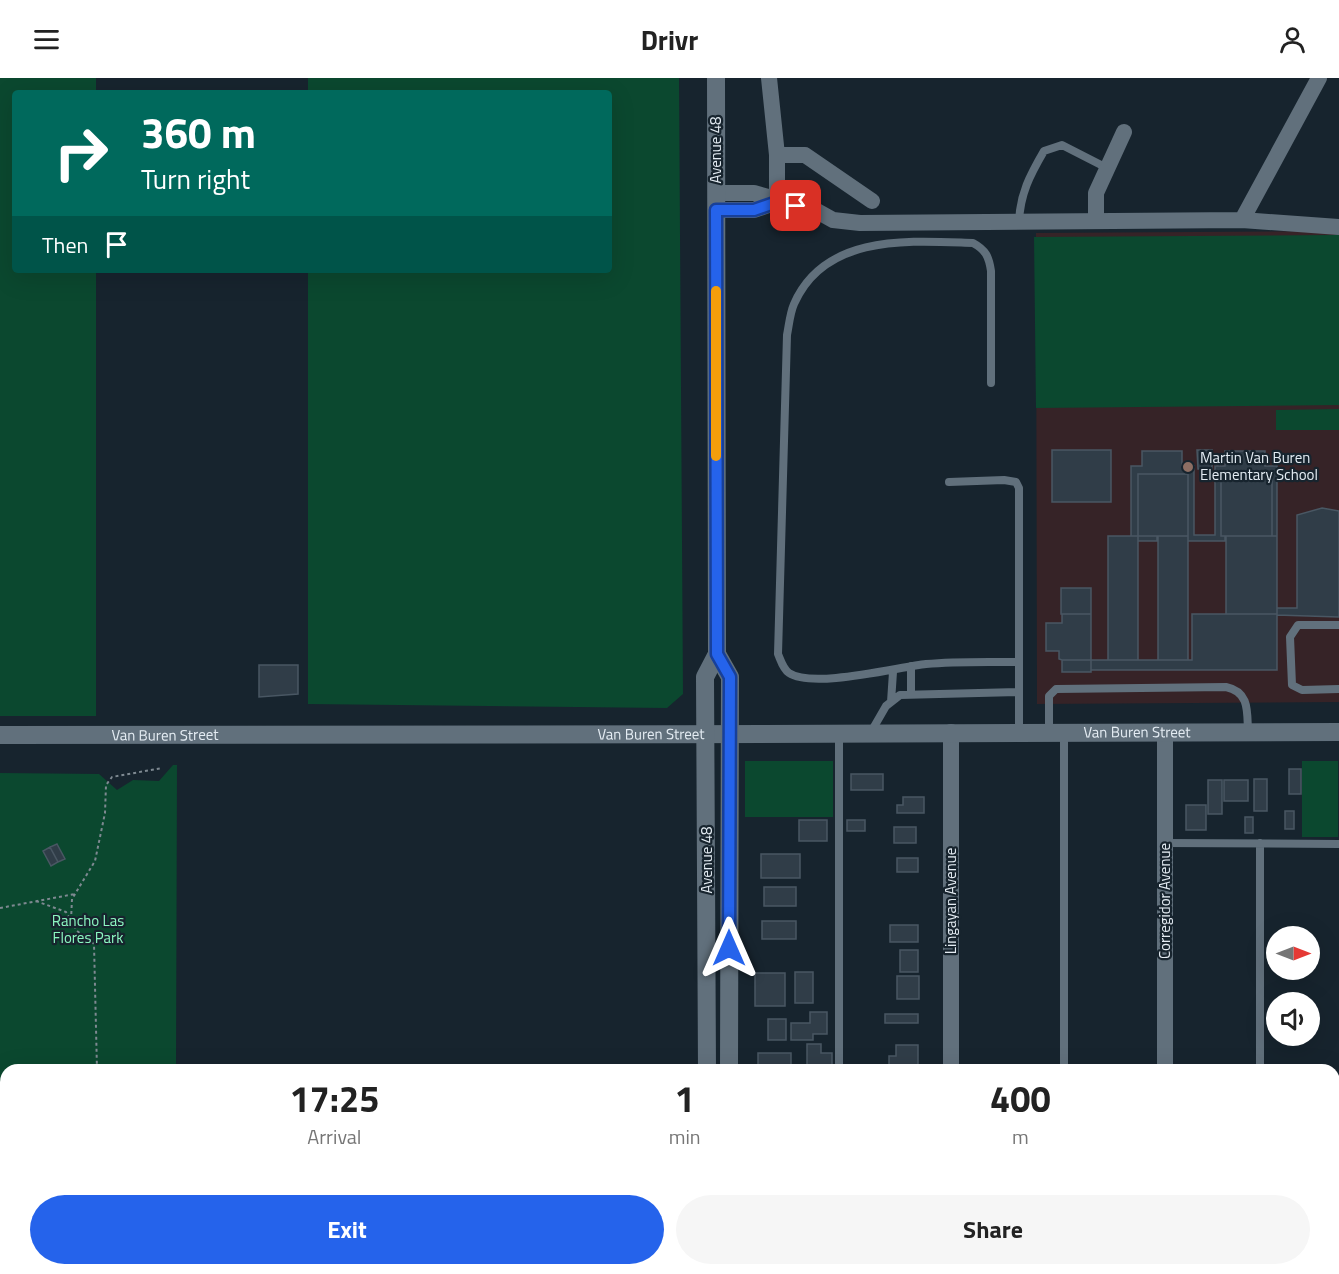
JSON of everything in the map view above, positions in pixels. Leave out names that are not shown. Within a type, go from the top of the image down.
[{"type":"main road","name":"Avenue 48","points":[[706,1064],[705,677],[717,654],[716,78]]},
{"type":"main road","name":"Avenue 48","points":[[717,654],[730,677],[729,1064]]},
{"type":"main road","name":"Van Buren Street","points":[[0,735],[1339,732]]},
{"type":"street","points":[[769,78],[777,155],[777,202]]},
{"type":"street","points":[[1242,220],[1319,78]]},
{"type":"street","points":[[1095,221],[1095,193],[1124,132]]},
{"type":"street","points":[[777,155],[805,155],[872,201]]},
{"type":"street","points":[[716,202],[754,194],[777,202],[815,210],[833,220],[860,223],[1242,220],[1339,226]]},
{"type":"street","name":"Lingayan Avenue","points":[[951,732],[951,1064]]},
{"type":"street","name":"Corregidor Avenue","points":[[1166,732],[1166,1064]]},
{"type":"lane","points":[[1019,222],[1019,203],[1024,187],[1044,151],[1062,145],[1107,168]]},
{"type":"lane","points":[[991,383],[991,271],[986,253],[973,243],[903,242],[866,246],[842,256],[804,286],[794,305],[787,335],[778,654],[782,665],[789,673],[800,677],[893,672],[911,666],[1019,662]]},
{"type":"lane","points":[[949,482],[1004,480],[1016,482],[1019,488],[1019,732]]},
{"type":"lane","points":[[1339,625],[1298,625],[1293,627],[1290,637],[1290,681],[1296,688],[1339,689]]},
{"type":"lane","points":[[911,666],[911,694]]},
{"type":"lane","points":[[891,702],[893,672]]},
{"type":"lane","points":[[1064,1064],[1056,732],[1049,696],[1056,689],[1226,687],[1239,692],[1247,703],[1248,732]]},
{"type":"lane","points":[[871,732],[891,702],[900,695],[1019,692]]},
{"type":"lane","points":[[839,732],[839,1064]]},
{"type":"lane","points":[[1166,843],[1339,844]]},
{"type":"lane","points":[[1260,843],[1260,1064]]},
{"type":"path","points":[[71,920],[70,908],[75,894],[95,861],[105,813],[106,785],[112,777],[162,768]]},
{"type":"path","points":[[0,908],[75,894]]},
{"type":"path","points":[[36,901],[61,909],[77,931],[94,944],[97,1064]]},
{"type":"shaded area","name":"Martin Van Buren Elementary School","points":[[1339,231],[1339,702],[1037,704],[1036,233]]},
{"type":"green space","points":[[0,78],[96,78],[96,90],[12,90],[12,273],[96,273],[96,716],[0,716]]},
{"type":"green space","points":[[308,78],[679,78],[683,694],[667,708],[308,704],[308,273],[612,273],[612,90],[308,90]]},
{"type":"green space","points":[[1339,235],[1339,405],[1036,408],[1034,237]]},
{"type":"green space","points":[[1339,409],[1339,430],[1276,430],[1276,410]]},
{"type":"green space","points":[[745,761],[833,761],[833,817],[745,817]]},
{"type":"green space","points":[[1302,761],[1338,761],[1338,837],[1302,837]]},
{"type":"green space","name":"Rancho Las Flores Park","points":[[173,765],[177,765],[176,1064],[0,1064],[0,773],[99,774],[117,790],[133,780],[159,781]]},
{"type":"building","points":[[1052,450],[1111,450],[1111,502],[1052,502]]},
{"type":"building","points":[[1197,450],[1212,450],[1212,469],[1198,469]]},
{"type":"building","points":[[1142,451],[1182,451],[1182,466],[1194,466],[1194,535],[1215,535],[1215,466],[1225,466],[1225,451],[1265,451],[1265,466],[1277,466],[1277,536],[1272,536],[1272,474],[1221,474],[1221,536],[1225,536],[1225,541],[1188,541],[1188,474],[1138,474],[1138,536],[1131,536],[1131,466],[1142,466]]},
{"type":"building","points":[[1138,474],[1188,474],[1188,536],[1138,536]]},
{"type":"building","points":[[1221,474],[1272,474],[1272,536],[1221,536]]},
{"type":"building","points":[[1322,508],[1339,511],[1339,617],[1277,615],[1277,608],[1297,608],[1297,515]]},
{"type":"building","points":[[1108,536],[1138,536],[1138,660],[1108,660]]},
{"type":"building","points":[[1138,536],[1157,536],[1157,541],[1138,541]]},
{"type":"building","points":[[1158,536],[1188,536],[1188,660],[1158,660]]},
{"type":"building","points":[[1226,536],[1277,536],[1277,614],[1226,614]]},
{"type":"building","points":[[1061,588],[1091,588],[1091,614],[1061,614]]},
{"type":"building","points":[[1062,614],[1091,614],[1091,660],[1062,660],[1059,659],[1059,651],[1046,651],[1046,623],[1062,623]]},
{"type":"building","points":[[1192,614],[1277,614],[1277,670],[1091,670],[1091,660],[1192,660]]},
{"type":"building","points":[[1062,660],[1091,660],[1091,672],[1062,672]]},
{"type":"building","points":[[259,665],[298,665],[298,694],[259,697]]},
{"type":"building","points":[[1289,769],[1301,769],[1301,794],[1289,794]]},
{"type":"building","points":[[851,774],[883,774],[883,790],[851,790]]},
{"type":"building","points":[[1254,779],[1267,779],[1267,811],[1254,811]]},
{"type":"building","points":[[1208,780],[1222,780],[1222,814],[1208,814]]},
{"type":"building","points":[[1224,780],[1248,780],[1248,801],[1224,801]]},
{"type":"building","points":[[903,797],[924,797],[924,813],[897,813],[897,805],[903,805]]},
{"type":"building","points":[[1186,805],[1206,805],[1206,830],[1186,830]]},
{"type":"building","points":[[1285,811],[1294,811],[1294,829],[1285,829]]},
{"type":"building","points":[[1245,817],[1253,817],[1253,833],[1245,833]]},
{"type":"building","points":[[799,820],[827,820],[827,841],[799,841]]},
{"type":"building","points":[[847,820],[865,820],[865,831],[847,831]]},
{"type":"building","points":[[894,827],[916,827],[916,843],[894,843]]},
{"type":"building","points":[[57,844],[65,859],[58,862],[50,847]]},
{"type":"building","points":[[50,847],[58,862],[51,866],[43,851]]},
{"type":"building","points":[[761,854],[800,854],[800,878],[761,878]]},
{"type":"building","points":[[897,858],[918,858],[918,872],[897,872]]},
{"type":"building","points":[[764,887],[796,887],[796,906],[764,906]]},
{"type":"building","points":[[762,921],[796,921],[796,939],[762,939]]},
{"type":"building","points":[[890,925],[918,925],[918,942],[890,942]]},
{"type":"building","points":[[900,950],[918,950],[918,972],[900,972]]},
{"type":"building","points":[[795,972],[813,972],[813,1003],[795,1003]]},
{"type":"building","points":[[755,973],[785,973],[785,1006],[755,1006]]},
{"type":"building","points":[[897,976],[919,976],[919,999],[897,999]]},
{"type":"building","points":[[810,1012],[827,1012],[827,1034],[813,1034],[813,1040],[791,1040],[791,1023],[810,1023]]},
{"type":"building","points":[[885,1014],[918,1014],[918,1023],[885,1023]]},
{"type":"building","points":[[768,1019],[786,1019],[786,1040],[768,1040]]},
{"type":"building","points":[[807,1044],[821,1044],[821,1053],[832,1053],[832,1064],[807,1064]]},
{"type":"building","points":[[896,1045],[918,1045],[918,1064],[889,1064],[889,1056],[896,1056]]},
{"type":"building","points":[[758,1053],[791,1053],[791,1064],[758,1064]]},
{"type":"slow traffic","points":[[716,291],[716,456]]},
{"type":"place","name":"Martin Van Buren Elementary School","points":[[1188,467]]},
{"type":"route","points":[[729,948],[730,677],[717,654],[716,210],[754,210],[777,202],[796,206]]}]
